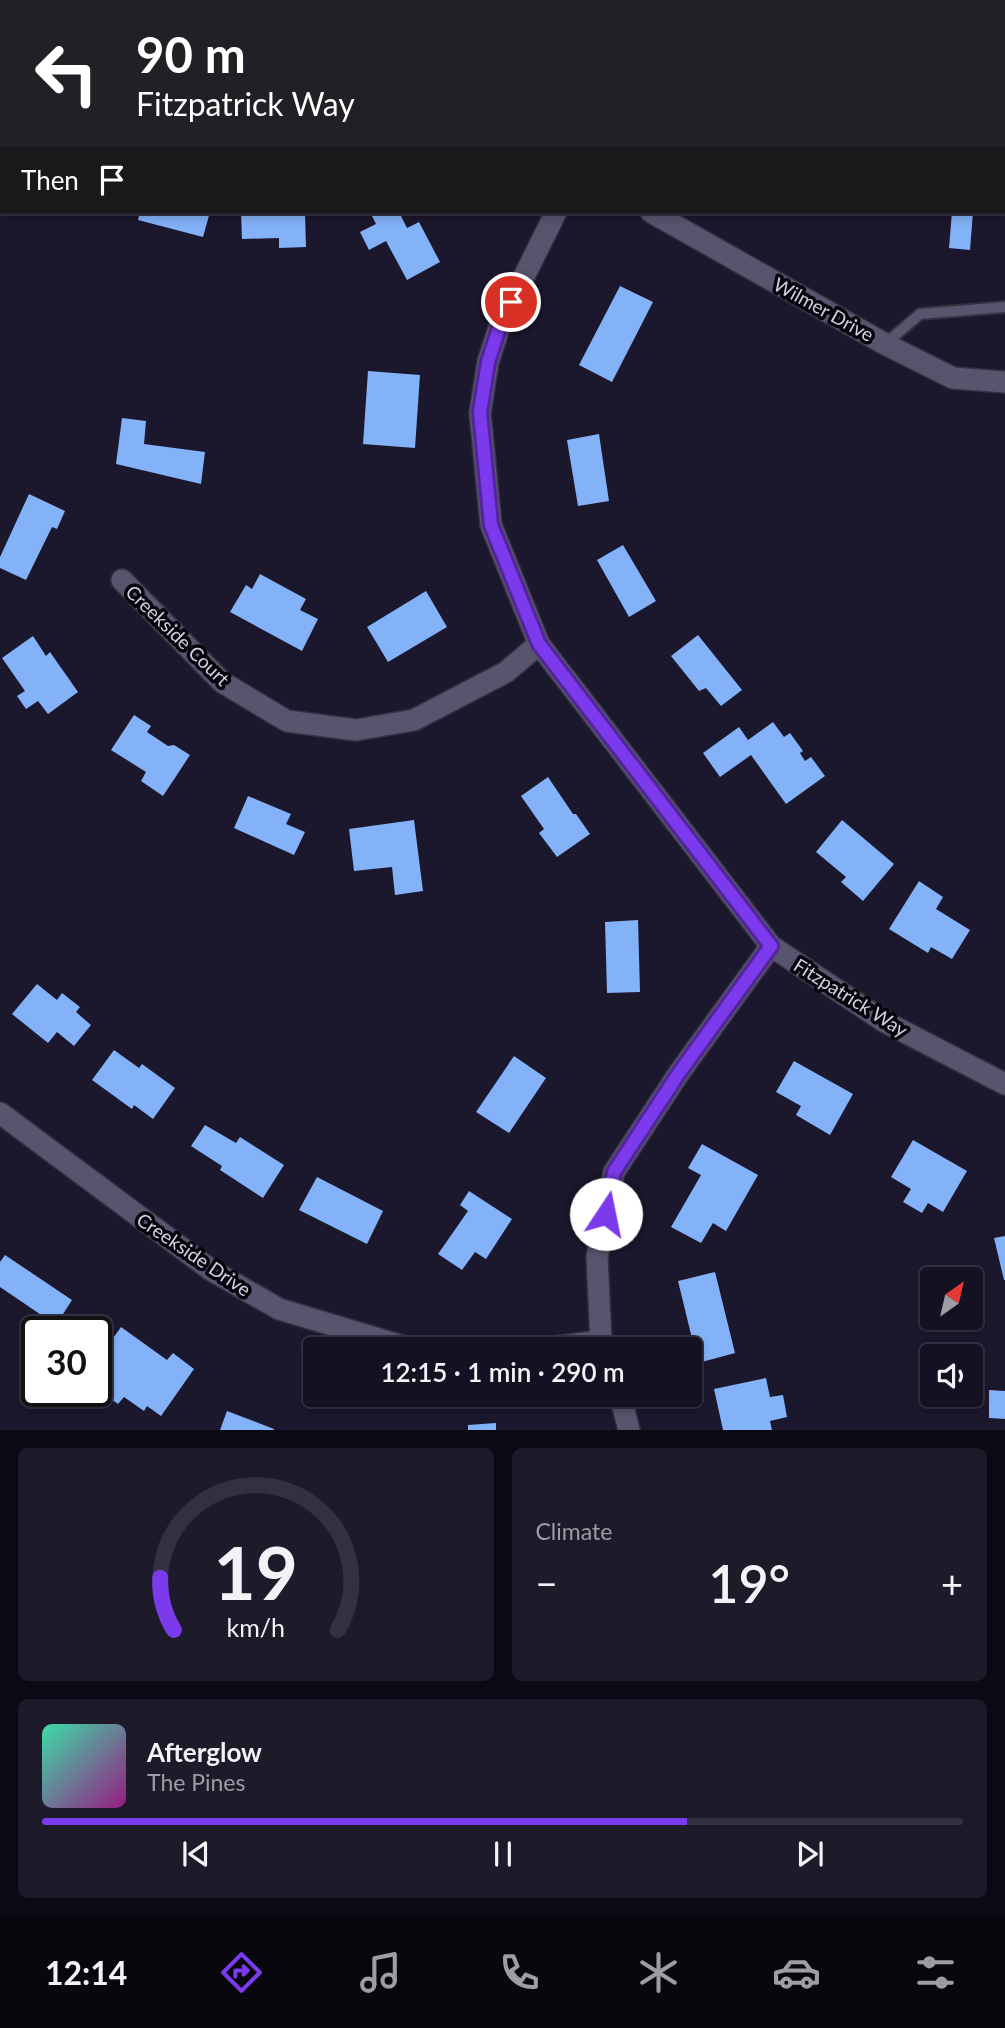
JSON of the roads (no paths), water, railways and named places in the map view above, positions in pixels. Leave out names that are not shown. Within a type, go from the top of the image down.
[{"type":"street","name":"Fitzpatrick Way","points":[[555,214],[500,325],[488,362],[480,412],[491,525],[539,644],[771,946],[885,1022],[1005,1084]]},
{"type":"street","name":"Wilmer Drive","points":[[655,214],[885,344],[953,378],[1005,382]]},
{"type":"street","name":"Creekside Court","points":[[122,579],[222,682],[287,721],[356,730],[414,720],[506,672],[539,644]]},
{"type":"street","points":[[602,1337],[597,1257],[614,1172],[679,1073],[771,946]]},
{"type":"street","name":"Creekside Drive","points":[[0,1113],[211,1270],[279,1309],[372,1337]]},
{"type":"street","points":[[623,1407],[629,1430]]},
{"type":"lane","points":[[885,344],[919,314],[1005,307]]}]
